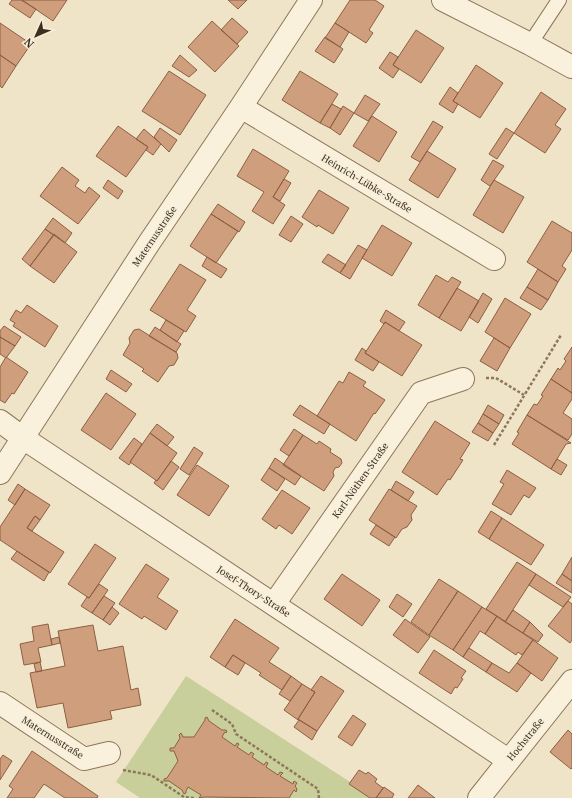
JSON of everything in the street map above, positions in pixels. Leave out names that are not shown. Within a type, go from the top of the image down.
[{"type":"street","name":"Maternusstraße","points":[[0,473],[149,243],[311,0]]},
{"type":"street","points":[[443,0],[572,67]]},
{"type":"street","name":"Heinrich-Lübke-Straße","points":[[241,107],[494,259]]},
{"type":"street","name":"Karl-Nöthen-Straße","points":[[274,604],[421,393],[463,379]]},
{"type":"street","name":"Josef-Thory-Straße","points":[[0,422],[508,760]]},
{"type":"street","name":"Hochstraße","points":[[479,798],[572,681]]},
{"type":"street","name":"Maternusstraße","points":[[0,703],[84,759],[115,761]]},
{"type":"lane","points":[[530,44],[559,0]]},
{"type":"path","points":[[494,445],[561,336]]},
{"type":"path","points":[[463,379],[496,378],[524,395]]},
{"type":"path","points":[[212,710],[232,724],[236,734],[318,789],[320,798]]},
{"type":"path","points":[[115,761],[151,775],[184,797],[195,798]]},
{"type":"green space","points":[[186,676],[375,798],[140,798],[116,782]]},
{"type":"building","points":[[12,0],[21,0],[36,9],[30,18],[9,4]]},
{"type":"building","points":[[22,0],[67,0],[53,21]]},
{"type":"building","points":[[228,0],[247,0],[238,9]]},
{"type":"building","points":[[350,0],[375,0],[384,6],[369,30],[373,33],[366,43],[335,23]]},
{"type":"building","points":[[232,18],[248,32],[237,44],[221,30]]},
{"type":"building","points":[[212,21],[239,46],[215,72],[188,47]]},
{"type":"building","points":[[0,23],[31,44],[16,66],[0,55]]},
{"type":"building","points":[[335,23],[349,32],[340,47],[325,38]]},
{"type":"building","points":[[416,30],[444,48],[421,83],[393,65]]},
{"type":"building","points":[[325,37],[343,49],[334,63],[315,51]]},
{"type":"building","points":[[390,52],[398,57],[393,65],[399,69],[393,78],[379,68]]},
{"type":"building","points":[[0,55],[16,66],[2,88],[0,86]]},
{"type":"building","points":[[180,55],[197,70],[189,77],[172,66]]},
{"type":"building","points":[[476,65],[503,83],[480,118],[453,101]]},
{"type":"building","points":[[169,71],[206,95],[180,135],[142,111]]},
{"type":"building","points":[[300,71],[338,94],[320,123],[282,100]]},
{"type":"building","points":[[450,87],[458,93],[453,101],[458,104],[453,113],[439,104]]},
{"type":"building","points":[[541,92],[566,109],[555,125],[561,129],[545,153],[514,133]]},
{"type":"building","points":[[365,95],[380,104],[368,121],[354,113]]},
{"type":"building","points":[[332,104],[341,109],[330,128],[320,123]]},
{"type":"building","points":[[343,106],[354,113],[340,135],[330,128]]},
{"type":"building","points":[[372,116],[397,132],[379,162],[353,146]]},
{"type":"building","points":[[433,121],[443,127],[420,162],[411,157]]},
{"type":"building","points":[[118,126],[148,147],[126,177],[96,156]]},
{"type":"building","points":[[160,128],[177,140],[169,152],[154,137]]},
{"type":"building","points":[[506,128],[514,133],[497,159],[489,154]]},
{"type":"building","points":[[144,129],[161,144],[153,155],[146,150],[148,147],[136,139]]},
{"type":"building","points":[[253,149],[289,171],[273,197],[285,205],[273,224],[252,211],[264,192],[237,176]]},
{"type":"building","points":[[427,151],[456,169],[438,198],[409,180]]},
{"type":"building","points":[[493,160],[504,166],[490,186],[481,180]]},
{"type":"building","points":[[62,167],[79,180],[75,186],[85,193],[89,187],[100,196],[78,224],[40,196]]},
{"type":"building","points":[[284,179],[291,183],[280,201],[273,197]]},
{"type":"building","points":[[108,180],[123,191],[118,199],[103,188]]},
{"type":"building","points":[[494,180],[524,197],[503,233],[473,215]]},
{"type":"building","points":[[319,190],[349,208],[333,234],[318,225],[317,227],[302,217]]},
{"type":"building","points":[[218,204],[245,222],[239,232],[211,214]]},
{"type":"building","points":[[211,214],[238,231],[216,263],[190,246]]},
{"type":"building","points":[[291,216],[303,224],[291,242],[279,235]]},
{"type":"building","points":[[53,218],[72,233],[65,243],[45,229]]},
{"type":"building","points":[[552,221],[572,233],[572,250],[562,266],[566,269],[558,282],[527,262]]},
{"type":"building","points":[[382,225],[412,243],[392,276],[362,258]]},
{"type":"building","points":[[45,229],[54,235],[30,266],[22,259]]},
{"type":"building","points":[[54,234],[77,252],[54,283],[30,266]]},
{"type":"building","points":[[358,245],[367,250],[350,279],[340,273]]},
{"type":"building","points":[[328,254],[346,265],[340,273],[322,262]]},
{"type":"building","points":[[207,257],[227,269],[221,278],[202,266]]},
{"type":"building","points":[[180,264],[206,280],[187,310],[196,316],[186,332],[150,310]]},
{"type":"building","points":[[538,269],[558,282],[548,300],[527,287]]},
{"type":"building","points":[[436,275],[448,282],[452,277],[461,282],[439,318],[418,305]]},
{"type":"building","points":[[527,287],[548,300],[541,310],[520,298]]},
{"type":"building","points":[[457,288],[479,301],[461,331],[439,318]]},
{"type":"building","points":[[483,293],[492,299],[478,323],[469,317]]},
{"type":"building","points":[[505,298],[531,314],[510,348],[485,332]]},
{"type":"building","points":[[27,305],[58,326],[45,347],[13,326],[15,323],[10,320],[16,310],[21,313]]},
{"type":"building","points":[[386,310],[405,322],[399,331],[385,322],[384,324],[380,321]]},
{"type":"building","points":[[166,320],[184,331],[177,342],[160,330]]},
{"type":"building","points":[[385,322],[422,345],[402,376],[365,353]]},
{"type":"building","points":[[4,326],[21,337],[15,346],[0,337],[0,331]]},
{"type":"building","points":[[155,327],[181,344],[176,352],[149,336]]},
{"type":"building","points":[[139,329],[177,353],[178,358],[174,365],[169,366],[158,382],[142,371],[144,369],[123,355],[130,343],[129,338],[134,330]]},
{"type":"building","points":[[0,337],[15,346],[6,358],[0,354]]},
{"type":"building","points":[[494,338],[510,348],[497,371],[480,361]]},
{"type":"building","points":[[572,347],[572,393],[551,379],[558,368],[560,370],[566,361],[564,359]]},
{"type":"building","points":[[362,348],[366,351],[365,353],[379,362],[373,371],[355,360]]},
{"type":"building","points":[[6,357],[28,372],[14,394],[12,393],[5,403],[0,400],[0,367]]},
{"type":"building","points":[[111,370],[132,384],[126,392],[106,379]]},
{"type":"building","points":[[349,372],[366,382],[363,386],[385,400],[375,414],[374,413],[356,441],[317,416],[339,381],[343,383]]},
{"type":"building","points":[[551,379],[572,393],[572,399],[563,413],[572,419],[572,434],[568,440],[527,415],[534,404],[537,405],[543,396],[541,395]]},
{"type":"building","points":[[106,393],[136,414],[111,450],[81,430]]},
{"type":"building","points":[[300,405],[330,424],[324,434],[293,415]]},
{"type":"building","points":[[488,405],[504,415],[499,424],[483,414]]},
{"type":"building","points":[[483,414],[499,424],[493,433],[478,423]]},
{"type":"building","points":[[527,415],[571,443],[566,444],[551,469],[512,444]]},
{"type":"building","points":[[435,421],[470,443],[460,459],[463,460],[450,480],[448,479],[437,495],[402,472]]},
{"type":"building","points":[[478,423],[493,433],[488,441],[472,432]]},
{"type":"building","points":[[157,424],[174,437],[167,446],[150,433]]},
{"type":"building","points":[[294,429],[303,435],[289,456],[280,450]]},
{"type":"building","points":[[150,433],[177,453],[157,481],[130,462]]},
{"type":"building","points":[[303,435],[317,444],[319,441],[331,449],[330,452],[341,459],[342,463],[339,467],[335,468],[333,472],[334,476],[324,491],[283,465]]},
{"type":"building","points":[[134,438],[142,444],[129,465],[119,458]]},
{"type":"building","points":[[194,447],[203,453],[189,475],[180,469]]},
{"type":"building","points":[[275,458],[301,476],[295,485],[269,468]]},
{"type":"building","points":[[557,459],[567,465],[561,475],[551,469]]},
{"type":"building","points":[[171,461],[179,467],[163,490],[154,483]]},
{"type":"building","points":[[197,465],[229,486],[209,516],[177,495]]},
{"type":"building","points":[[269,468],[285,479],[277,491],[261,480]]},
{"type":"building","points":[[507,470],[536,488],[529,498],[524,495],[511,515],[492,504],[504,484],[500,482]]},
{"type":"building","points":[[396,481],[414,492],[408,501],[391,490]]},
{"type":"building","points":[[18,484],[25,489],[15,505],[8,500]]},
{"type":"building","points":[[25,489],[50,505],[40,520],[35,516],[27,528],[64,552],[50,573],[0,540],[0,527]]},
{"type":"building","points":[[389,489],[417,506],[411,515],[412,520],[407,527],[402,529],[396,538],[369,520]]},
{"type":"building","points":[[282,490],[310,508],[292,534],[279,525],[276,529],[262,519]]},
{"type":"building","points":[[491,511],[502,518],[489,539],[478,532]]},
{"type":"building","points":[[35,516],[40,520],[32,531],[27,528]]},
{"type":"building","points":[[502,518],[544,545],[531,565],[489,539]]},
{"type":"building","points":[[376,525],[395,537],[389,546],[370,534]]},
{"type":"building","points":[[95,544],[116,558],[89,598],[68,584]]},
{"type":"building","points":[[17,551],[49,572],[44,581],[11,559]]},
{"type":"building","points":[[572,557],[572,581],[562,574]]},
{"type":"building","points":[[517,562],[536,574],[505,622],[486,609]]},
{"type":"building","points":[[146,564],[169,579],[157,597],[178,611],[166,630],[144,616],[142,619],[119,604]]},
{"type":"building","points":[[342,574],[380,600],[362,626],[324,599]]},
{"type":"building","points":[[536,574],[571,597],[563,607],[529,585]]},
{"type":"building","points":[[562,574],[572,581],[572,593],[556,583]]},
{"type":"building","points":[[439,579],[458,591],[429,635],[411,622]]},
{"type":"building","points":[[99,584],[108,590],[92,613],[81,606]]},
{"type":"building","points":[[458,591],[482,607],[453,650],[429,635]]},
{"type":"building","points":[[397,594],[412,604],[403,617],[389,607]]},
{"type":"building","points":[[104,596],[115,603],[103,620],[92,613]]},
{"type":"building","points":[[568,601],[572,604],[572,640],[570,643],[548,626]]},
{"type":"building","points":[[112,607],[119,613],[110,625],[103,620]]},
{"type":"building","points":[[482,607],[497,616],[485,634],[480,631],[463,657],[453,650]]},
{"type":"building","points":[[513,610],[530,622],[523,633],[505,622]]},
{"type":"building","points":[[497,616],[533,640],[522,655],[518,652],[516,655],[485,634]]},
{"type":"building","points":[[235,619],[279,648],[269,662],[291,676],[282,690],[259,675],[261,673],[233,655],[225,667],[210,657]]},
{"type":"building","points":[[405,619],[430,637],[418,653],[393,635]]},
{"type":"building","points":[[530,622],[543,635],[538,642],[523,633]]},
{"type":"building","points":[[48,624],[52,645],[38,648],[41,662],[24,665],[20,644],[34,641],[32,627]]},
{"type":"building","points":[[93,625],[98,651],[123,646],[131,690],[138,688],[141,705],[110,711],[112,719],[68,728],[63,703],[37,708],[30,673],[65,666],[58,631]]},
{"type":"building","points":[[59,637],[60,643],[52,645],[51,639]]},
{"type":"building","points":[[533,640],[558,658],[542,681],[517,663]]},
{"type":"building","points":[[469,648],[492,663],[486,672],[463,657]]},
{"type":"building","points":[[434,650],[466,671],[461,678],[463,679],[457,688],[455,687],[451,694],[419,673]]},
{"type":"building","points":[[233,655],[245,663],[238,675],[225,667]]},
{"type":"building","points":[[40,662],[42,671],[36,672],[34,664]]},
{"type":"building","points":[[492,663],[509,673],[517,663],[531,673],[517,692],[486,672]]},
{"type":"building","points":[[291,676],[302,684],[290,701],[279,694]]},
{"type":"building","points":[[321,676],[344,691],[317,731],[298,719],[315,692],[311,690]]},
{"type":"building","points":[[302,684],[315,692],[298,720],[284,710]]},
{"type":"building","points":[[353,715],[366,724],[352,746],[338,737]]},
{"type":"building","points":[[207,717],[209,721],[222,730],[226,730],[227,732],[224,733],[222,737],[235,746],[237,743],[239,744],[237,747],[249,755],[251,752],[254,754],[252,757],[264,765],[266,762],[268,763],[266,767],[278,775],[280,772],[283,773],[280,776],[293,784],[294,781],[297,783],[295,786],[297,789],[296,792],[294,790],[289,798],[199,798],[201,795],[188,787],[186,793],[184,794],[182,790],[169,781],[164,781],[178,761],[174,751],[170,751],[170,748],[174,748],[180,738],[179,735],[181,733],[183,737],[194,737]]},
{"type":"building","points":[[299,720],[317,731],[312,740],[294,727]]},
{"type":"building","points":[[568,730],[572,734],[571,769],[550,752]]},
{"type":"building","points":[[32,751],[98,796],[97,798],[65,798],[44,784],[34,798],[7,798],[13,789],[9,786]]},
{"type":"building","points":[[3,755],[12,761],[0,780],[0,759]]},
{"type":"building","points":[[359,770],[366,774],[368,772],[377,779],[375,782],[383,788],[376,798],[370,798],[349,784]]},
{"type":"building","points":[[418,785],[435,798],[408,798]]},
{"type":"building","points":[[384,787],[394,794],[392,798],[376,798]]}]
